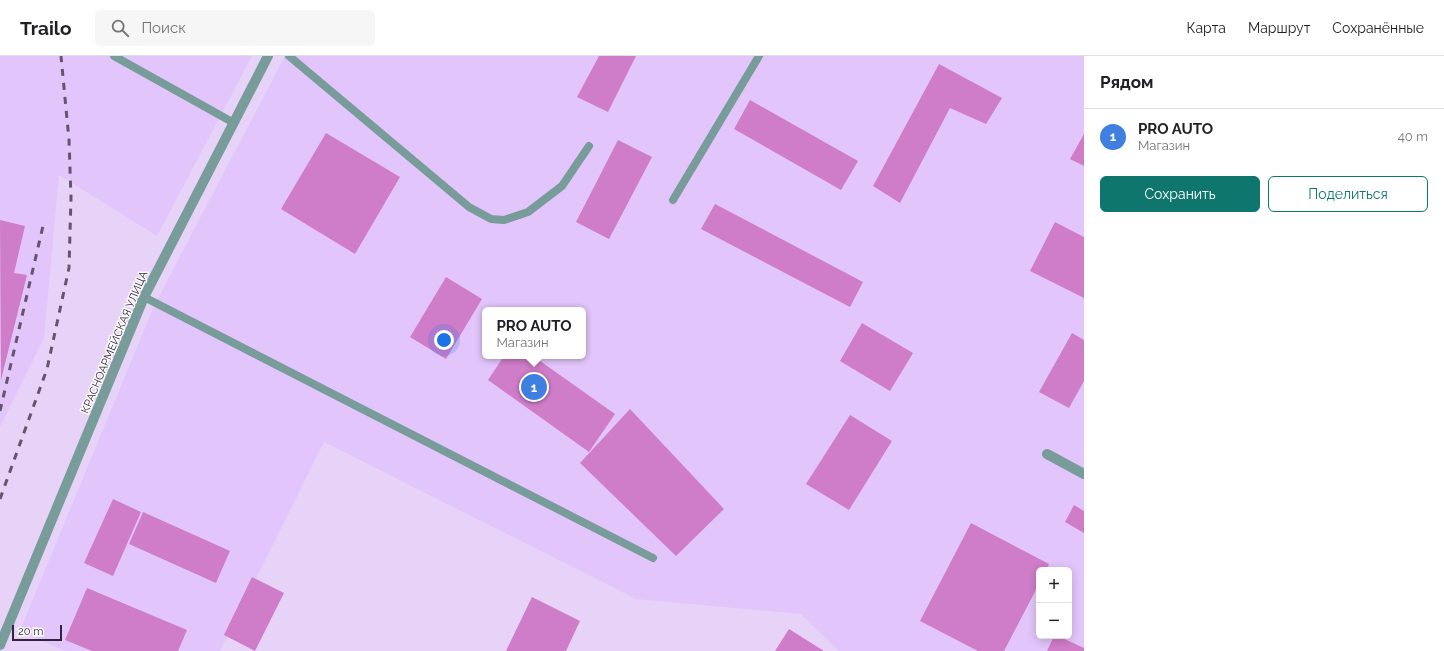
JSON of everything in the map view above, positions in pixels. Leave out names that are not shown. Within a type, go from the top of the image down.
[{"type":"street","name":"КРАСНОАРМЕЙСКАЯ УЛИЦА","points":[[0,645],[144,297],[268,56]]},
{"type":"street","points":[[1047,454],[1084,474]]},
{"type":"lane","points":[[114,56],[234,123]]},
{"type":"lane","points":[[289,56],[469,207],[491,220],[504,220],[528,212],[562,186],[589,146]]},
{"type":"lane","points":[[673,200],[760,56]]},
{"type":"lane","points":[[144,297],[653,558]]},
{"type":"shaded area","points":[[0,56],[252,56],[157,236],[59,175],[44,338],[0,427]]},
{"type":"shaded area","points":[[285,56],[1084,56],[1084,651],[839,651],[801,614],[636,599],[324,442],[220,651],[65,651],[36,638],[19,633],[154,306]]},
{"type":"building","points":[[599,56],[636,56],[608,112],[577,97]]},
{"type":"building","points":[[939,64],[1002,98],[986,124],[950,108],[900,203],[873,186]]},
{"type":"building","points":[[750,100],[858,161],[841,190],[734,129]]},
{"type":"building","points":[[326,133],[400,177],[355,254],[281,209]]},
{"type":"building","points":[[1084,134],[1084,166],[1070,159]]},
{"type":"building","points":[[618,140],[652,157],[609,239],[576,222]]},
{"type":"building","points":[[715,204],[863,282],[850,307],[701,229]]},
{"type":"building","points":[[0,220],[25,226],[14,273],[27,275],[1,380]]},
{"type":"building","points":[[1055,222],[1084,237],[1084,298],[1030,271]]},
{"type":"building","points":[[446,277],[482,299],[446,359],[410,337]]},
{"type":"building","points":[[862,323],[913,353],[890,391],[840,361]]},
{"type":"building","points":[[1072,333],[1084,340],[1084,381],[1069,408],[1039,392]]},
{"type":"building","points":[[502,359],[537,359],[615,414],[589,452],[488,380]]},
{"type":"building","points":[[630,409],[724,509],[676,556],[580,463]]},
{"type":"building","points":[[850,415],[892,441],[849,510],[806,484]]},
{"type":"building","points":[[113,499],[141,512],[113,576],[84,563]]},
{"type":"building","points":[[1074,505],[1084,511],[1084,533],[1065,522]]},
{"type":"building","points":[[143,512],[230,551],[216,583],[129,544]]},
{"type":"building","points":[[971,523],[1049,564],[1048,567],[1036,567],[1036,590],[1004,651],[978,651],[920,621]]},
{"type":"building","points":[[252,577],[284,593],[255,651],[224,635]]},
{"type":"building","points":[[87,588],[187,630],[178,651],[92,651],[65,640]]},
{"type":"building","points":[[532,597],[580,621],[566,651],[506,651]]},
{"type":"building","points":[[789,629],[824,651],[775,651]]},
{"type":"building","points":[[1053,639],[1064,639],[1084,648],[1084,651],[1047,651]]},
{"type":"railway","points":[[0,499],[47,369],[69,268],[71,197],[69,140],[61,56]]},
{"type":"railway","points":[[0,411],[43,226]]},
{"type":"place","name":"PRO AUTO","points":[[534,387]]}]
